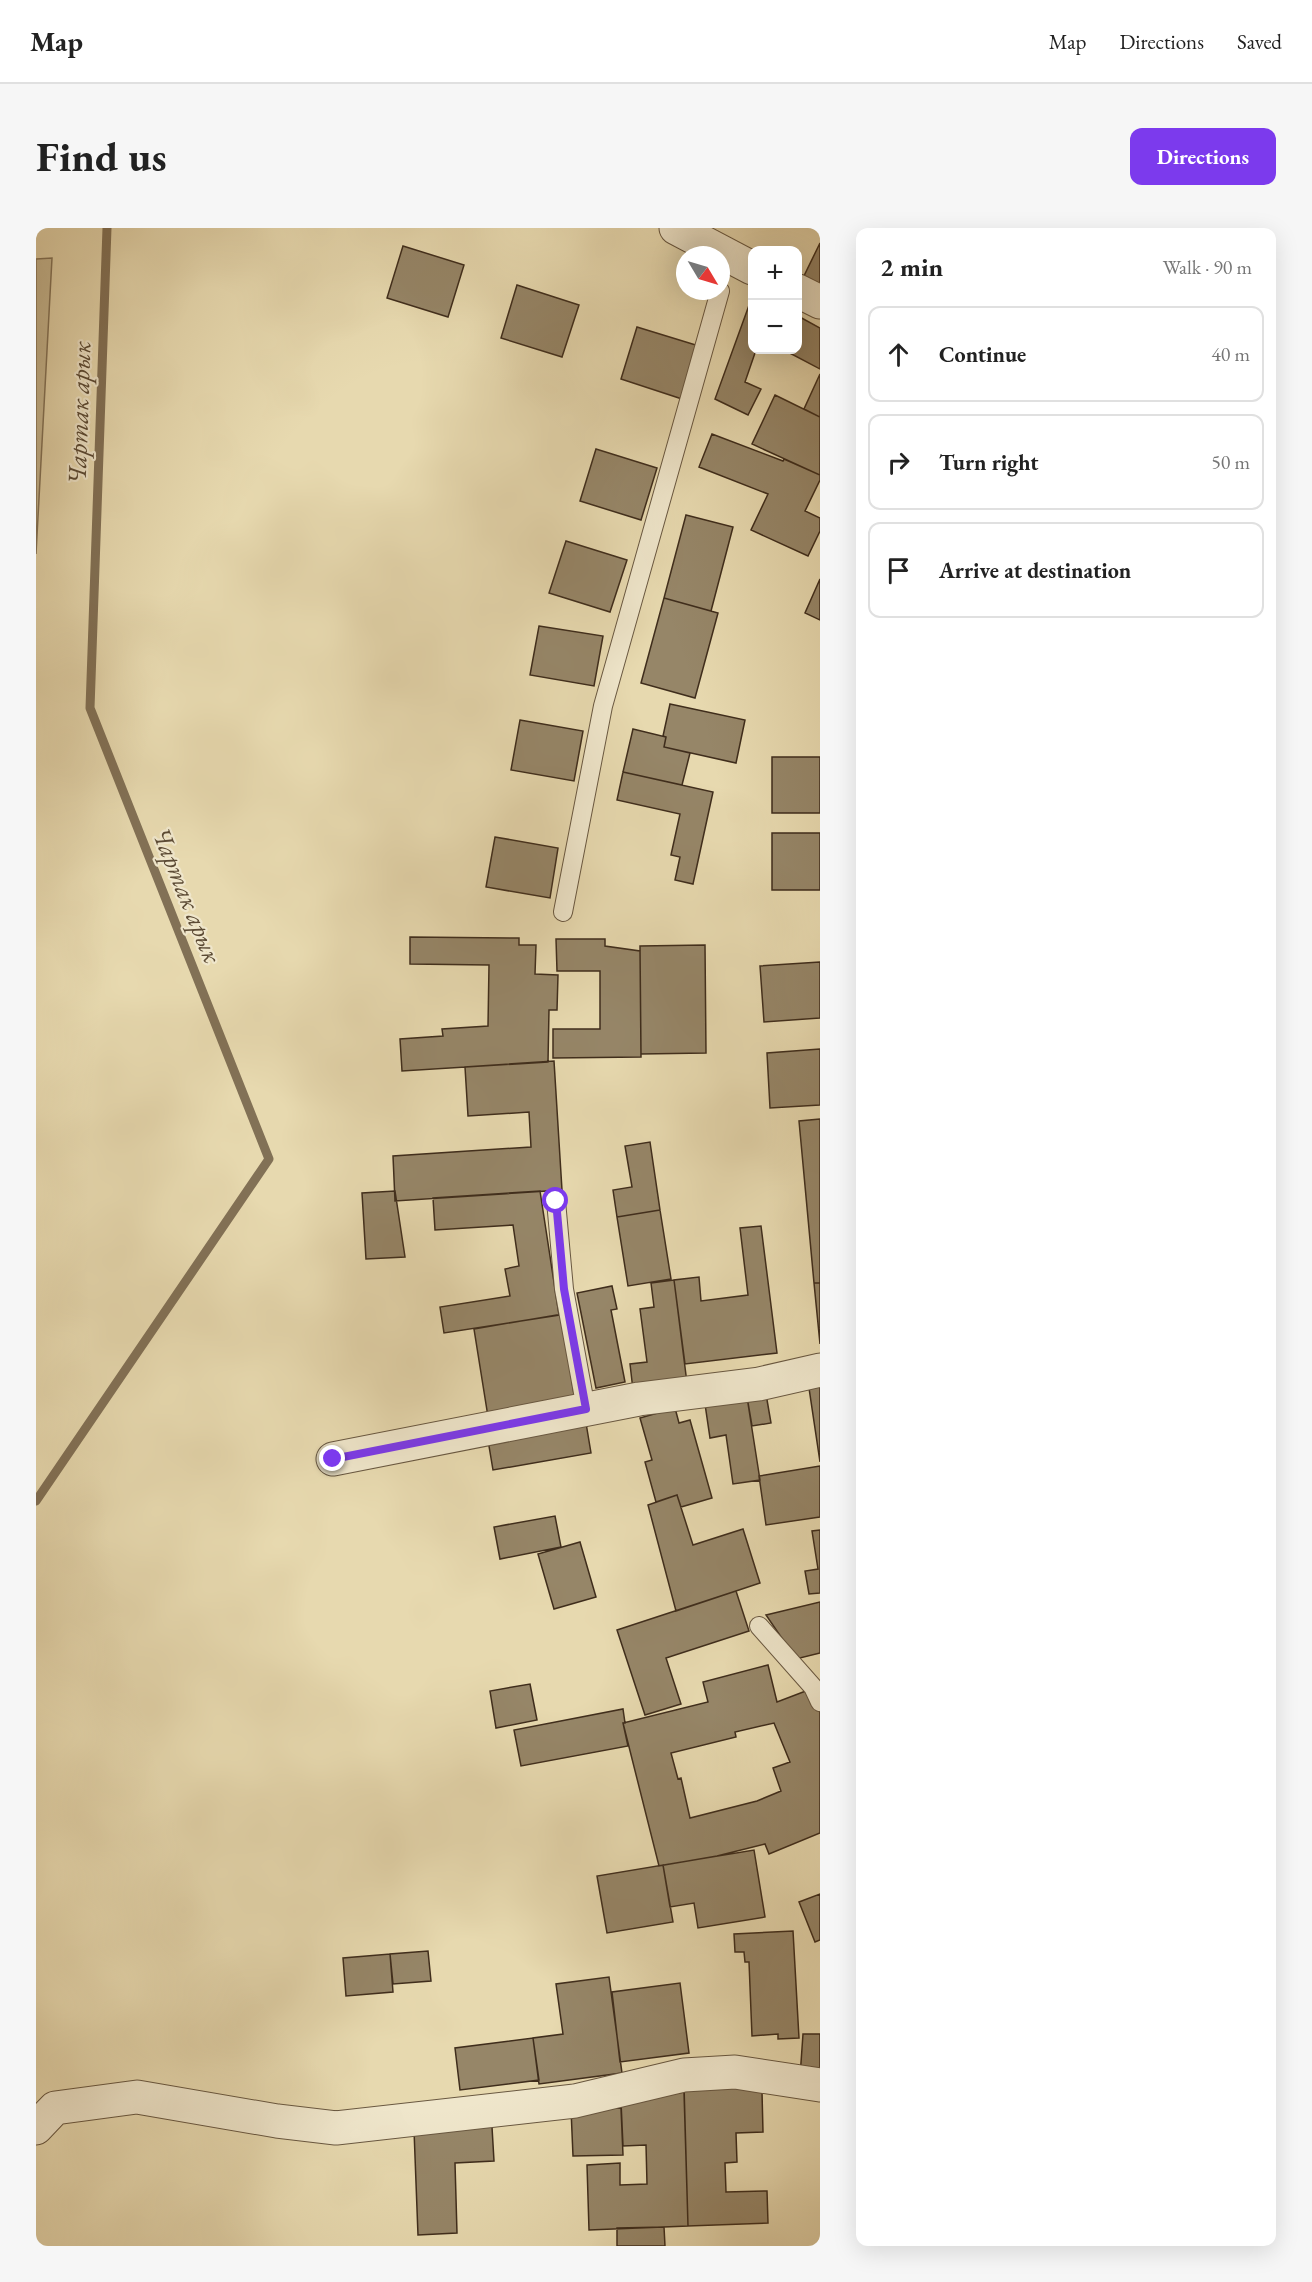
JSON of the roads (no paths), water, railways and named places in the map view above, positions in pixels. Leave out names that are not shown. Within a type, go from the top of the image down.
[{"type":"street","points":[[675,228],[707,246]]},
{"type":"street","points":[[802,293],[820,302]]},
{"type":"street","points":[[333,1459],[639,1399],[759,1384],[820,1370]]},
{"type":"street","points":[[36,2128],[55,2108],[137,2097],[277,2121],[336,2128],[575,2101],[684,2075],[735,2072],[820,2085]]},
{"type":"lane","points":[[563,912],[603,706],[717,300]]},
{"type":"lane","points":[[556,1201],[564,1289],[586,1409]]},
{"type":"lane","points":[[759,1626],[813,1687],[820,1702]]},
{"type":"waterway","name":"Чартак арык","points":[[36,1501],[269,1159],[90,708],[107,228]]}]
